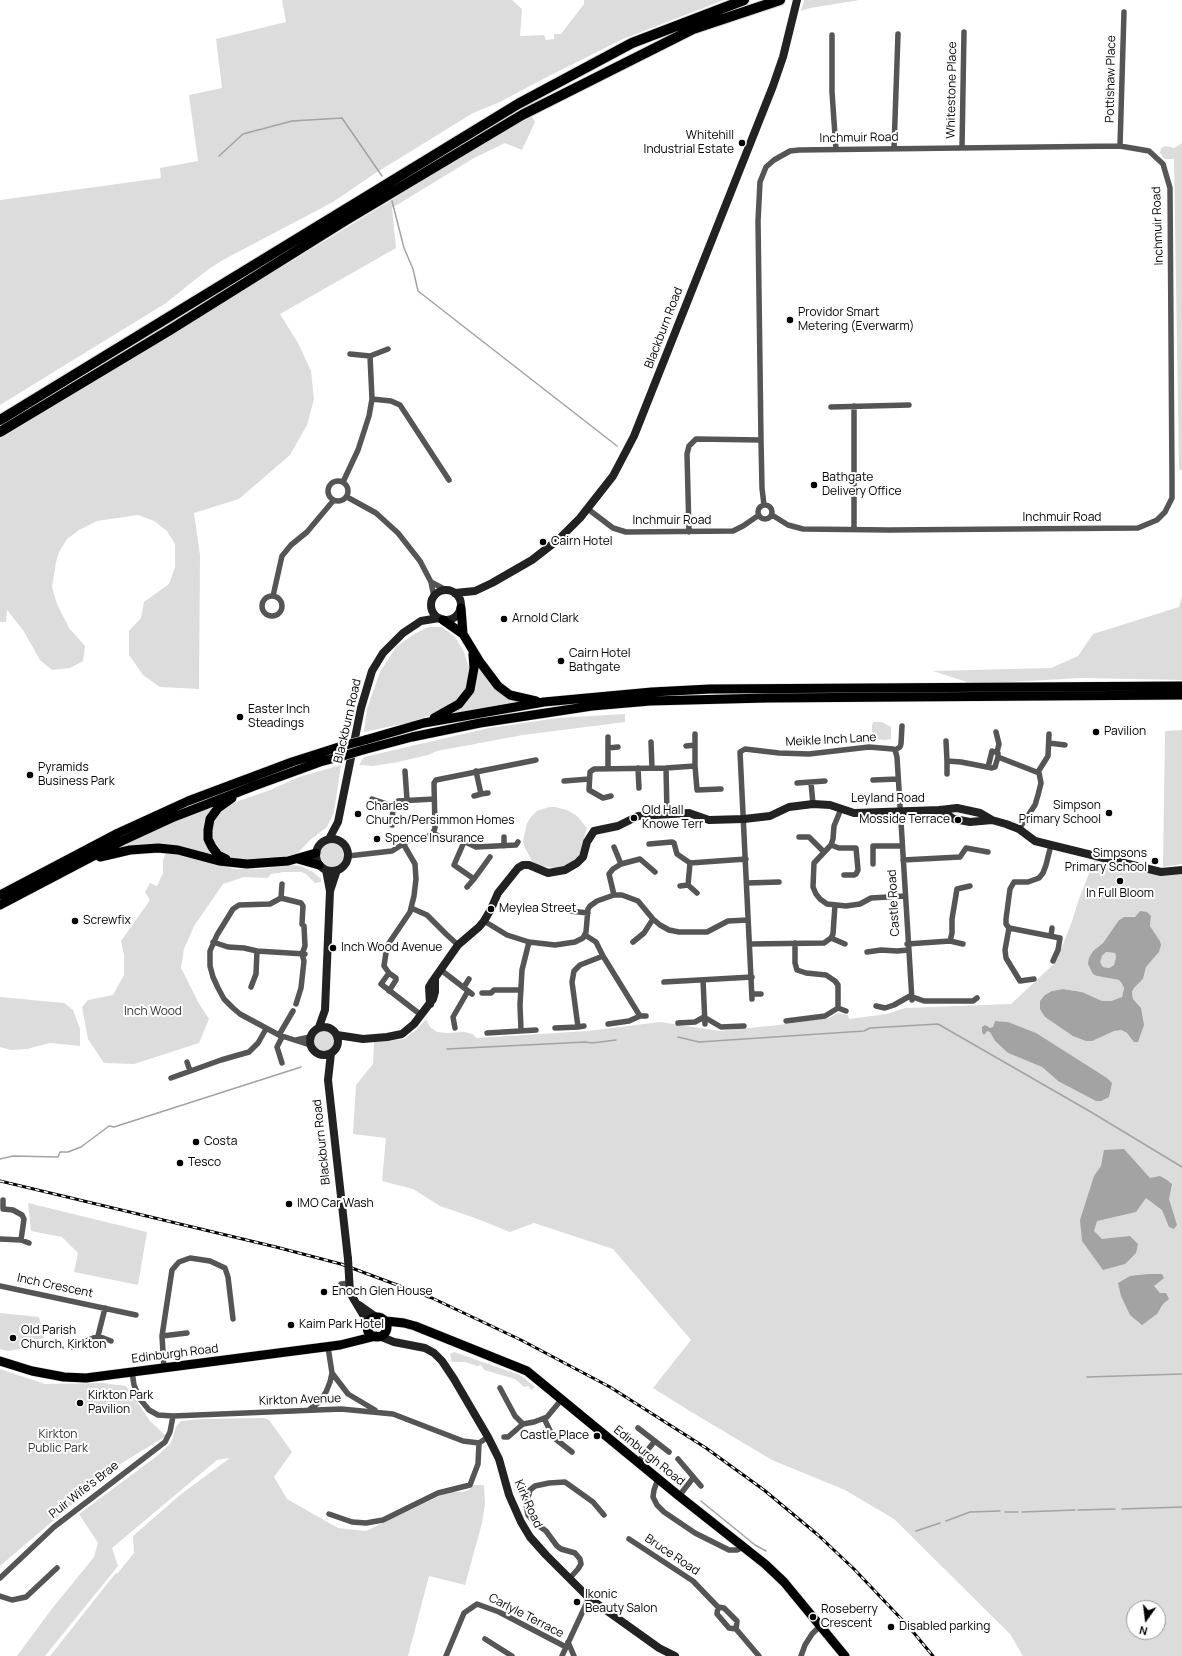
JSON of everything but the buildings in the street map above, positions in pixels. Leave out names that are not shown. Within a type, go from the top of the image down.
[{"type":"highway","points":[[0,420],[518,104],[632,44],[744,0]]},
{"type":"highway","points":[[0,432],[170,330],[346,220],[522,115],[693,29],[780,0]]},
{"type":"main road","name":"Blackburn Road","points":[[455,593],[474,591],[492,583],[532,560],[559,540],[588,509],[613,476],[634,436],[774,82],[797,0]]},
{"type":"main road","points":[[463,634],[441,619],[432,610],[432,600],[440,591],[446,590],[459,596],[463,634],[490,677],[498,686],[510,694],[544,702]]},
{"type":"main road","name":"Blackburn Road","points":[[461,607],[474,591]]},
{"type":"main road","name":"Blackburn Road","points":[[329,839],[338,822],[362,708],[372,671],[383,653],[394,641],[420,621],[432,600]]},
{"type":"main road","points":[[441,619],[454,618],[460,613],[461,607]]},
{"type":"main road","name":"Blackburn Road","points":[[420,621],[441,619]]},
{"type":"main road","points":[[424,723],[460,704],[470,690],[474,668],[472,650]]},
{"type":"main road","points":[[0,895],[118,833],[188,801],[292,762],[424,723],[544,702],[644,692],[710,689],[1182,686]]},
{"type":"main road","points":[[0,905],[80,863],[174,817],[209,802],[320,762],[412,737],[480,723],[584,707],[650,701],[766,698],[1182,695]]},
{"type":"main road","points":[[235,863],[218,855],[208,839],[210,819],[218,808],[231,798],[254,786]]},
{"type":"main road","name":"Leyland Road","points":[[337,1045],[357,1039],[400,1035],[408,1031],[430,1004],[434,996],[435,978],[458,945],[479,928],[491,910],[498,893],[518,868],[523,865],[529,865],[548,873],[563,871],[577,863],[583,857],[587,842],[594,831],[618,826],[638,816],[667,813],[689,813],[709,820],[744,819],[770,816],[789,807],[812,804],[830,805],[854,813],[940,810],[952,808],[968,809],[980,813],[992,820],[1019,829],[1035,841],[1161,872],[1182,870]]},
{"type":"main road","name":"Leyland Road","points":[[940,810],[954,819],[970,822],[992,820]]},
{"type":"main road","name":"Blackburn Road","points":[[338,822],[341,842]]},
{"type":"main road","points":[[325,1010],[334,1031],[337,1045],[331,1053],[323,1055],[313,1050],[310,1045],[310,1036],[319,1027],[325,1010],[330,891],[337,870],[345,864],[347,853],[341,842],[329,839],[320,843],[316,853],[316,859],[323,867],[330,891]]},
{"type":"main road","points":[[80,863],[130,850],[158,848],[178,850],[219,861],[235,863],[262,863],[298,859],[316,853]]},
{"type":"main road","points":[[298,859],[337,870]]},
{"type":"main road","points":[[319,1027],[327,1027],[334,1031]]},
{"type":"main road","name":"Leyland Road","points":[[334,1031],[357,1039]]},
{"type":"main road","name":"Blackburn Road","points":[[331,1053],[328,1078],[348,1258],[347,1281],[353,1298],[379,1329]]},
{"type":"main road","name":"Blackburn Road","points":[[319,1054],[328,1078]]},
{"type":"main road","points":[[353,1298],[360,1306],[376,1317],[382,1318],[379,1329]]},
{"type":"main road","name":"Edinburgh Road","points":[[0,1361],[32,1371],[64,1377],[86,1378],[328,1347],[355,1342],[379,1329],[404,1323],[515,1365],[527,1371],[679,1496],[766,1564],[784,1582],[845,1656]]},
{"type":"main road","name":"Kirk Road","points":[[379,1329],[394,1342],[425,1348],[434,1353],[442,1361],[488,1437],[499,1459],[509,1495],[521,1522],[530,1537],[589,1598],[659,1648],[675,1656]]},
{"type":"street","name":"Pottishaw Place","points":[[1120,146],[1124,12]]},
{"type":"street","name":"Whitestone Place","points":[[962,147],[964,32]]},
{"type":"street","points":[[894,148],[898,34]]},
{"type":"street","points":[[832,35],[832,92],[836,150]]},
{"type":"street","name":"Inchmuir Road","points":[[764,505],[762,488],[758,222],[760,182],[766,167],[774,160],[790,151],[894,148],[1120,146],[1149,151],[1163,164],[1170,188],[1172,498],[1165,512],[1157,520],[1138,528],[803,529],[788,524],[772,515]]},
{"type":"street","points":[[350,354],[370,356],[388,349]]},
{"type":"street","points":[[343,482],[365,433],[372,399],[370,356]]},
{"type":"street","points":[[372,399],[391,401],[400,405],[449,480]]},
{"type":"street","points":[[831,407],[909,405]]},
{"type":"street","points":[[854,406],[854,529]]},
{"type":"street","points":[[689,532],[687,454],[689,446],[696,439],[761,440]]},
{"type":"street","points":[[335,482],[343,482],[348,488],[347,497],[340,502],[333,501],[328,494],[329,486],[335,482]]},
{"type":"street","points":[[347,497],[376,513],[398,533],[420,561],[431,582],[432,600]]},
{"type":"street","points":[[273,596],[282,556],[291,545],[307,532],[333,501]]},
{"type":"street","name":"Inchmuir Road","points":[[759,515],[759,509],[764,505],[769,505],[772,508],[772,515]]},
{"type":"street","name":"Inchmuir Road","points":[[588,509],[603,522],[619,531],[732,531],[743,526],[759,515]]},
{"type":"street","name":"Inchmuir Road","points":[[759,515],[765,519],[772,515]]},
{"type":"street","points":[[431,582],[446,590]]},
{"type":"street","points":[[900,811],[897,757],[895,750],[902,744],[902,726]]},
{"type":"street","points":[[947,761],[994,768],[1002,743],[996,732]]},
{"type":"street","points":[[695,734],[697,790],[721,789]]},
{"type":"street","points":[[1038,772],[1048,756],[1049,734]]},
{"type":"street","points":[[608,737],[608,768]]},
{"type":"street","points":[[946,741],[947,774]]},
{"type":"street","points":[[651,742],[652,768]]},
{"type":"street","points":[[1049,743],[1065,745]]},
{"type":"street","points":[[686,746],[695,745]]},
{"type":"street","points":[[608,748],[618,747]]},
{"type":"street","name":"Meikle Inch Lane","points":[[744,819],[740,752],[745,749],[796,754],[869,747],[895,750]]},
{"type":"street","points":[[998,755],[1038,772],[1041,780],[1040,790],[1035,805],[1019,829]]},
{"type":"street","points":[[347,853],[392,851],[404,845],[413,838],[427,837],[433,833],[435,828],[434,799],[436,780],[536,760]]},
{"type":"street","points":[[611,796],[603,798],[589,790],[590,772],[594,769],[695,766]]},
{"type":"street","points":[[638,768],[639,788]]},
{"type":"street","points":[[666,768],[667,813]]},
{"type":"street","points":[[405,771],[407,800]]},
{"type":"street","points":[[476,771],[481,794]]},
{"type":"street","points":[[564,782],[589,779]]},
{"type":"street","points":[[872,780],[898,779]]},
{"type":"street","points":[[797,783],[826,781]]},
{"type":"street","points":[[811,783],[812,804]]},
{"type":"street","points":[[474,796],[488,793]]},
{"type":"street","points":[[372,799],[393,806]]},
{"type":"street","points":[[392,825],[393,806],[398,801],[434,799]]},
{"type":"street","points":[[841,809],[834,826],[831,845],[814,864],[813,887],[820,899],[827,904],[854,906],[871,898],[905,896]]},
{"type":"street","name":"Castle Road","points":[[900,811],[911,998]]},
{"type":"street","points":[[744,819],[752,997],[761,994]]},
{"type":"street","points":[[433,833],[440,836],[453,837],[476,847],[516,845],[518,842]]},
{"type":"street","points":[[504,837],[504,846]]},
{"type":"street","points":[[799,837],[809,837],[824,852]]},
{"type":"street","points":[[464,842],[454,865],[474,879]]},
{"type":"street","points":[[649,844],[672,842],[677,854],[690,863],[746,859]]},
{"type":"street","points":[[389,991],[396,978],[389,973],[384,966],[387,946],[408,916],[414,896],[416,872],[415,864],[404,845]]},
{"type":"street","points":[[831,845],[839,848],[856,848],[858,870],[854,875],[844,875]]},
{"type":"street","points":[[1051,845],[1046,866],[1039,878],[1028,882],[1014,882],[1010,886],[1006,922],[1010,928],[1060,938],[1058,950],[1053,960]]},
{"type":"street","name":"Castle Road","points":[[873,864],[873,846],[902,846]]},
{"type":"street","points":[[614,847],[621,864]]},
{"type":"street","name":"Castle Road","points":[[903,860],[960,857],[966,848],[988,852]]},
{"type":"street","points":[[468,887],[490,857]]},
{"type":"street","points":[[614,895],[609,874],[613,869],[621,864],[640,859],[655,872]]},
{"type":"street","points":[[688,885],[690,863]]},
{"type":"street","points":[[747,883],[779,882]]},
{"type":"street","points":[[281,898],[282,884]]},
{"type":"street","points":[[680,886],[688,885],[697,893]]},
{"type":"street","points":[[950,941],[957,889],[970,886]]},
{"type":"street","points":[[484,921],[507,935],[529,942],[554,945],[575,942],[581,940],[585,935],[588,909],[592,904],[614,895],[622,895],[638,902],[653,919],[669,930],[679,932],[707,932],[728,921],[748,920]]},
{"type":"street","points":[[296,1004],[304,961],[305,946],[303,906],[301,903],[281,898],[270,904],[243,904],[236,906],[223,923],[213,942],[210,955],[211,972],[224,999],[240,1014],[266,1029],[280,1036],[310,1045]]},
{"type":"street","points":[[750,944],[824,943],[831,938],[833,934],[835,905]]},
{"type":"street","points":[[411,908],[427,915],[458,945]]},
{"type":"street","points":[[570,911],[588,913]]},
{"type":"street","points":[[633,942],[644,933],[653,919]]},
{"type":"street","points":[[1010,928],[1005,950],[1006,958],[1020,981],[1034,979]]},
{"type":"street","points":[[1051,936],[1052,928]]},
{"type":"street","points":[[585,935],[596,942],[640,1016]]},
{"type":"street","points":[[831,938],[845,944]]},
{"type":"street","name":"Castle Road","points":[[867,952],[881,950],[897,951],[908,947],[950,941],[962,944]]},
{"type":"street","points":[[213,942],[228,947],[257,951],[304,954]]},
{"type":"street","points":[[521,1030],[522,970],[529,942]]},
{"type":"street","points":[[795,943],[795,963],[797,970],[806,973],[826,975],[835,981],[838,985],[838,1008]]},
{"type":"street","points":[[251,987],[256,974],[257,951]]},
{"type":"street","points":[[578,1027],[572,982],[574,971],[580,965],[603,956]]},
{"type":"street","points":[[441,970],[468,991]]},
{"type":"street","points":[[389,973],[381,984],[421,1015]]},
{"type":"street","points":[[664,982],[752,977]]},
{"type":"street","points":[[455,1028],[453,1017],[468,991],[469,979]]},
{"type":"street","points":[[703,980],[704,1024]]},
{"type":"street","points":[[482,993],[491,993],[494,990],[521,990]]},
{"type":"street","points":[[876,1006],[885,1008],[911,998],[924,1002],[973,1001],[977,998]]},
{"type":"street","points":[[838,1008],[846,1011]]},
{"type":"street","points":[[786,1021],[825,1016],[838,1008]]},
{"type":"street","points":[[282,1063],[277,1047],[280,1036],[293,1011]]},
{"type":"street","points":[[608,1024],[629,1021],[640,1016],[646,1016]]},
{"type":"street","points":[[678,1023],[695,1022],[704,1017]]},
{"type":"street","points":[[704,1017],[721,1027],[744,1026]]},
{"type":"street","points":[[555,1028],[584,1026]]},
{"type":"street","points":[[171,1078],[221,1060],[249,1052],[258,1043],[266,1029]]},
{"type":"street","points":[[487,1033],[536,1030]]},
{"type":"street","points":[[296,1040],[310,1036]]},
{"type":"street","points":[[187,1062],[190,1071]]},
{"type":"street","points":[[3,1200],[3,1209],[13,1210],[22,1215],[24,1219],[21,1240]]},
{"type":"street","points":[[0,1239],[21,1240],[29,1243]]},
{"type":"street","points":[[164,1368],[162,1336],[172,1270],[179,1262],[190,1258],[210,1261],[225,1268],[228,1278],[233,1319]]},
{"type":"street","name":"Inch Crescent","points":[[0,1286],[136,1315]]},
{"type":"street","name":"Inch Crescent","points":[[98,1336],[105,1308]]},
{"type":"street","points":[[162,1336],[187,1333]]},
{"type":"street","points":[[72,1347],[98,1336],[111,1341]]},
{"type":"street","points":[[309,1410],[319,1402],[326,1392],[332,1372],[328,1347]]},
{"type":"street","name":"Kirkton Avenue","points":[[132,1372],[134,1385],[140,1399],[149,1410],[158,1415],[173,1416],[341,1409],[377,1411],[393,1414],[463,1442],[479,1443]]},
{"type":"street","points":[[332,1372],[348,1394],[377,1411]]},
{"type":"street","points":[[500,1388],[515,1416],[523,1424]]},
{"type":"street","points":[[504,1438],[508,1437],[523,1424],[544,1418],[562,1399]]},
{"type":"street","name":"Puir Wife's Brae","points":[[0,1578],[54,1527],[165,1442],[170,1432],[173,1416]]},
{"type":"street","points":[[544,1418],[553,1437],[572,1452]]},
{"type":"street","points":[[638,1428],[654,1442],[669,1452]]},
{"type":"street","points":[[329,1514],[352,1522],[366,1523],[382,1520],[438,1493],[459,1489],[470,1485],[478,1464],[479,1443],[488,1437]]},
{"type":"street","points":[[638,1462],[654,1442]]},
{"type":"street","points":[[678,1459],[701,1486]]},
{"type":"street","points":[[679,1496],[693,1478]]},
{"type":"street","points":[[658,1479],[653,1497],[657,1505],[664,1512],[695,1532],[729,1550],[737,1550],[744,1547]]},
{"type":"street","points":[[569,1579],[581,1564],[580,1560],[575,1553],[561,1549],[557,1546],[546,1531],[535,1523],[528,1515],[526,1506],[530,1490],[535,1486],[565,1482],[593,1502],[604,1515]]},
{"type":"street","name":"Bruce Road","points":[[629,1539],[693,1581],[718,1607],[724,1608],[737,1621],[736,1629]]},
{"type":"street","points":[[0,1596],[12,1600],[26,1597],[57,1568]]},
{"type":"street","points":[[562,1656],[589,1598]]},
{"type":"street","name":"Carlyle Terrace","points":[[446,1656],[464,1613],[477,1604],[484,1605],[567,1645]]},
{"type":"street","name":"Bruce Road","points":[[718,1607],[717,1614],[729,1628],[736,1629],[760,1656]]},
{"type":"street","points":[[801,1656],[809,1639],[820,1626]]},
{"type":"street","points":[[486,1638],[512,1656]]},
{"type":"street","points":[[567,1645],[574,1656]]},
{"type":"green space","points":[[282,0],[512,0],[522,9],[520,36],[544,35],[546,40],[554,39],[554,34],[561,34],[584,4],[584,0],[724,0],[623,39],[500,102],[473,113],[374,174],[333,202],[221,261],[166,303],[0,405],[0,200],[161,178],[160,168],[198,161],[189,95],[222,88],[216,39],[286,22]]},
{"type":"green space","points":[[804,0],[860,0],[810,8],[801,11]]},
{"type":"green space","points":[[531,115],[535,122],[522,150],[505,143],[474,158],[392,208],[396,248],[280,314],[298,343],[311,371],[314,399],[307,425],[290,455],[239,499],[194,513],[200,555],[199,689],[160,687],[143,675],[129,655],[129,631],[141,618],[144,602],[169,584],[175,567],[175,544],[167,531],[154,521],[138,515],[97,521],[79,530],[67,539],[59,552],[52,587],[57,604],[69,628],[85,646],[83,661],[70,668],[52,670],[40,660],[23,630],[7,610],[6,622],[0,622],[0,439]]},
{"type":"green space","points":[[1182,143],[1182,470],[1179,470],[1174,159],[1165,159],[1160,153],[1161,148],[1165,146],[1174,148]]},
{"type":"green space","points":[[1182,596],[1182,680],[1082,678],[973,684],[933,671],[1051,668],[1078,656],[1093,634],[1179,607]]},
{"type":"green space","points":[[428,627],[442,627],[455,637],[464,652],[469,668],[467,685],[458,700],[440,712],[411,722],[364,732],[367,709],[380,672],[396,647],[414,634]]},
{"type":"green space","points":[[478,662],[505,694],[520,703],[451,716],[467,700]]},
{"type":"green space","points":[[625,714],[625,722],[523,735],[437,751],[428,755],[398,762],[373,766],[359,765],[364,757],[489,728],[558,718]]},
{"type":"green space","points":[[873,722],[882,722],[891,727],[891,739],[885,740],[872,738]]},
{"type":"green space","points":[[1182,730],[1182,864],[1163,867],[1165,731]]},
{"type":"green space","points":[[341,765],[334,812],[327,827],[310,840],[296,855],[246,860],[230,857],[219,850],[213,842],[211,827],[216,816],[227,805],[270,790],[299,777]]},
{"type":"green space","points":[[220,802],[205,828],[218,857],[189,849],[112,851],[165,825]]},
{"type":"green space","points":[[549,807],[567,810],[577,816],[587,828],[579,856],[566,866],[557,868],[539,866],[532,861],[523,841],[527,823],[531,817],[537,811]]},
{"type":"green space","points":[[332,841],[342,845],[346,855],[342,865],[332,869],[322,865],[318,855],[322,845]]},
{"type":"green space","name":"Inch Wood","points":[[166,853],[186,856],[235,869],[260,869],[291,865],[301,866],[313,872],[321,879],[321,882],[315,883],[306,874],[301,872],[284,872],[271,874],[268,878],[244,877],[223,884],[194,926],[184,949],[181,968],[198,1002],[209,1019],[199,1043],[134,1064],[104,1063],[88,1039],[82,1007],[88,1000],[113,995],[124,975],[124,955],[121,941],[150,900],[145,892],[150,883],[157,886],[163,873],[163,860]]},
{"type":"green space","points":[[1096,856],[1154,870],[1182,870],[1182,1656],[1023,1656],[1010,1634],[894,1519],[845,1490],[772,1460],[653,1388],[691,1340],[613,1249],[534,1223],[510,1232],[440,1206],[413,1189],[382,1181],[386,1138],[353,1134],[356,1085],[373,1064],[374,1042],[404,1039],[416,1030],[426,1019],[430,1027],[437,1032],[464,1032],[473,1034],[476,1038],[588,1031],[660,1022],[720,1031],[829,1018],[838,1013],[848,1015],[849,1019],[887,1014],[905,1008],[1011,1004],[1056,962],[1080,896]],"holes":[[[1151,916],[1150,926],[1160,941],[1159,952],[1146,967],[1143,979],[1132,992],[1133,999],[1141,1008],[1132,1036],[1121,1030],[1114,1030],[1104,1035],[1052,991],[1063,989],[1082,992],[1101,1001],[1111,1001],[1122,997],[1124,988],[1119,980],[1097,976],[1093,951],[1103,943],[1119,920],[1124,917]],[[995,1021],[1008,1022],[1107,1078],[1058,1081],[1042,1067],[1008,1053],[995,1041],[990,1031],[987,1031],[993,1027]]]},
{"type":"green space","points":[[1106,952],[1115,953],[1116,957],[1114,965],[1109,968],[1103,967],[1099,961]]},
{"type":"green space","points":[[0,997],[64,1003],[73,1010],[80,1029],[80,1046],[50,1043],[27,1049],[11,1050],[0,1047]]},
{"type":"green space","points":[[326,1029],[333,1033],[334,1037],[331,1052],[316,1048],[314,1039],[316,1032]]},
{"type":"green space","points":[[28,1203],[147,1232],[138,1285],[74,1272],[78,1253],[62,1237],[31,1231]]},
{"type":"green space","points":[[0,1313],[39,1317],[44,1338],[25,1343],[25,1348],[8,1351],[0,1349]]},
{"type":"green space","points":[[454,1352],[520,1375],[535,1387],[531,1390],[528,1386],[524,1387],[515,1379],[484,1370],[481,1365],[477,1366],[465,1362],[452,1362],[450,1354]]},
{"type":"green space","name":"Kirkton Public Park","points":[[0,1369],[45,1384],[103,1383],[126,1386],[150,1421],[166,1436],[117,1466],[0,1566]]},
{"type":"green space","points":[[264,1418],[269,1420],[292,1452],[274,1477],[287,1499],[338,1528],[366,1531],[448,1492],[462,1492],[469,1490],[473,1485],[484,1485],[485,1504],[482,1523],[465,1585],[429,1576],[408,1656],[50,1656],[115,1574],[118,1573],[134,1553],[133,1536],[180,1495],[230,1458],[217,1460],[112,1548],[118,1566],[45,1656],[17,1656],[51,1610],[94,1557],[98,1543],[79,1514],[157,1456],[171,1443],[176,1427],[181,1421],[202,1419]]},
{"type":"shaded area","points":[[1140,911],[1147,912],[1151,916],[1150,926],[1161,945],[1159,952],[1146,967],[1143,979],[1132,992],[1133,999],[1141,1008],[1144,1025],[1138,1042],[1134,1042],[1127,1033],[1121,1030],[1114,1031],[1092,1041],[1086,1041],[1073,1036],[1045,1017],[1040,1009],[1040,1001],[1045,995],[1052,991],[1063,989],[1082,992],[1102,1001],[1111,1001],[1122,997],[1124,988],[1119,980],[1093,974],[1088,964],[1089,958],[1093,951],[1103,943],[1119,920],[1124,917],[1135,917]],"holes":[[[1106,952],[1115,953],[1116,957],[1114,965],[1109,968],[1103,967],[1100,962],[1102,956]]]},
{"type":"shaded area","points":[[995,1021],[1008,1022],[1036,1033],[1107,1078],[1112,1083],[1109,1097],[1101,1101],[1096,1101],[1058,1081],[1042,1067],[1008,1053],[995,1041],[990,1032],[987,1031],[984,1035],[982,1032],[982,1027],[985,1025],[990,1028],[993,1027]]},
{"type":"shaded area","points":[[1124,1149],[1150,1178],[1160,1176],[1172,1184],[1169,1199],[1177,1225],[1174,1229],[1169,1227],[1162,1210],[1146,1198],[1136,1212],[1097,1221],[1094,1231],[1102,1239],[1130,1236],[1138,1244],[1136,1253],[1125,1264],[1103,1270],[1082,1241],[1080,1220],[1094,1176],[1101,1166],[1104,1150]]},
{"type":"shaded area","points":[[1162,1274],[1164,1278],[1154,1286],[1160,1293],[1166,1293],[1169,1299],[1163,1304],[1157,1314],[1142,1325],[1130,1315],[1121,1296],[1118,1283],[1130,1276]]},
{"type":"waterway","points":[[219,156],[243,134],[292,121],[342,118],[382,176]]},
{"type":"waterway","points":[[392,201],[404,248],[413,269],[418,291],[617,446]]},
{"type":"waterway","points":[[678,1037],[699,1042],[864,1031],[870,1028],[938,1024],[1091,1112],[1182,1167]]},
{"type":"waterway","points":[[447,1049],[585,1042],[592,1043],[616,1040]]},
{"type":"waterway","points":[[0,1159],[13,1156],[58,1157],[60,1152],[68,1152],[81,1147],[109,1126],[114,1127],[301,1067]]},
{"type":"waterway","points":[[1087,1377],[1182,1374]]},
{"type":"waterway","points":[[701,1501],[755,1545],[766,1551]]},
{"type":"waterway","points":[[1122,1509],[1182,1507]]},
{"type":"waterway","points":[[1078,1510],[1115,1509]]},
{"type":"waterway","points":[[1022,1512],[1075,1510]]},
{"type":"waterway","points":[[946,1521],[970,1512],[1000,1511]]},
{"type":"waterway","points":[[1005,1512],[1018,1512]]},
{"type":"waterway","points":[[916,1531],[940,1523]]},
{"type":"railway","points":[[0,1181],[341,1264],[432,1298],[521,1340],[610,1387],[706,1448],[764,1490],[818,1535],[854,1569],[909,1627],[933,1656]]},
{"type":"place","name":"Whitehill Industrial Estate","points":[[742,143]]},
{"type":"place","name":"Providor Smart Metering (Everwarm)","points":[[790,320]]},
{"type":"place","name":"Bathgate Delivery Office","points":[[814,485]]},
{"type":"place","name":"Cairn Hotel","points":[[543,542]]},
{"type":"place","name":"Arnold Clark","points":[[504,619]]},
{"type":"place","name":"Cairn Hotel Bathgate","points":[[561,661]]},
{"type":"place","name":"Easter Inch Steadings","points":[[240,717]]},
{"type":"place","name":"Pavilion","points":[[1096,732]]},
{"type":"place","name":"Pyramids Business Park","points":[[30,775]]},
{"type":"place","name":"Simpson Primary School","points":[[1109,813]]},
{"type":"place","name":"Charles Church/Persimmon Homes","points":[[358,814]]},
{"type":"place","name":"Old Hall Knowe Terr","points":[[634,818]]},
{"type":"place","name":"Mosside Terrace","points":[[958,820]]},
{"type":"place","name":"Spence Insurance","points":[[377,839]]},
{"type":"place","name":"Simpsons Primary School","points":[[1155,861]]},
{"type":"place","name":"In Full Bloom","points":[[1120,881]]},
{"type":"place","name":"Meylea Street","points":[[491,909]]},
{"type":"place","name":"Screwfix","points":[[75,921]]},
{"type":"place","name":"Inch Wood Avenue","points":[[333,948]]},
{"type":"place","name":"Costa","points":[[196,1142]]},
{"type":"place","name":"Tesco","points":[[180,1163]]},
{"type":"place","name":"IMO Car Wash","points":[[289,1204]]},
{"type":"place","name":"Enoch Glen House","points":[[324,1292]]},
{"type":"place","name":"Kaim Park Hotel","points":[[291,1325]]},
{"type":"place","name":"Old Parish Church, Kirkton","points":[[13,1338]]},
{"type":"place","name":"Kirkton Park Pavilion","points":[[80,1403]]},
{"type":"place","name":"Castle Place","points":[[597,1436]]},
{"type":"place","name":"Ikonic Beauty Salon","points":[[577,1602]]},
{"type":"place","name":"Roseberry Crescent","points":[[813,1617]]},
{"type":"place","name":"Disabled parking","points":[[891,1627]]}]
